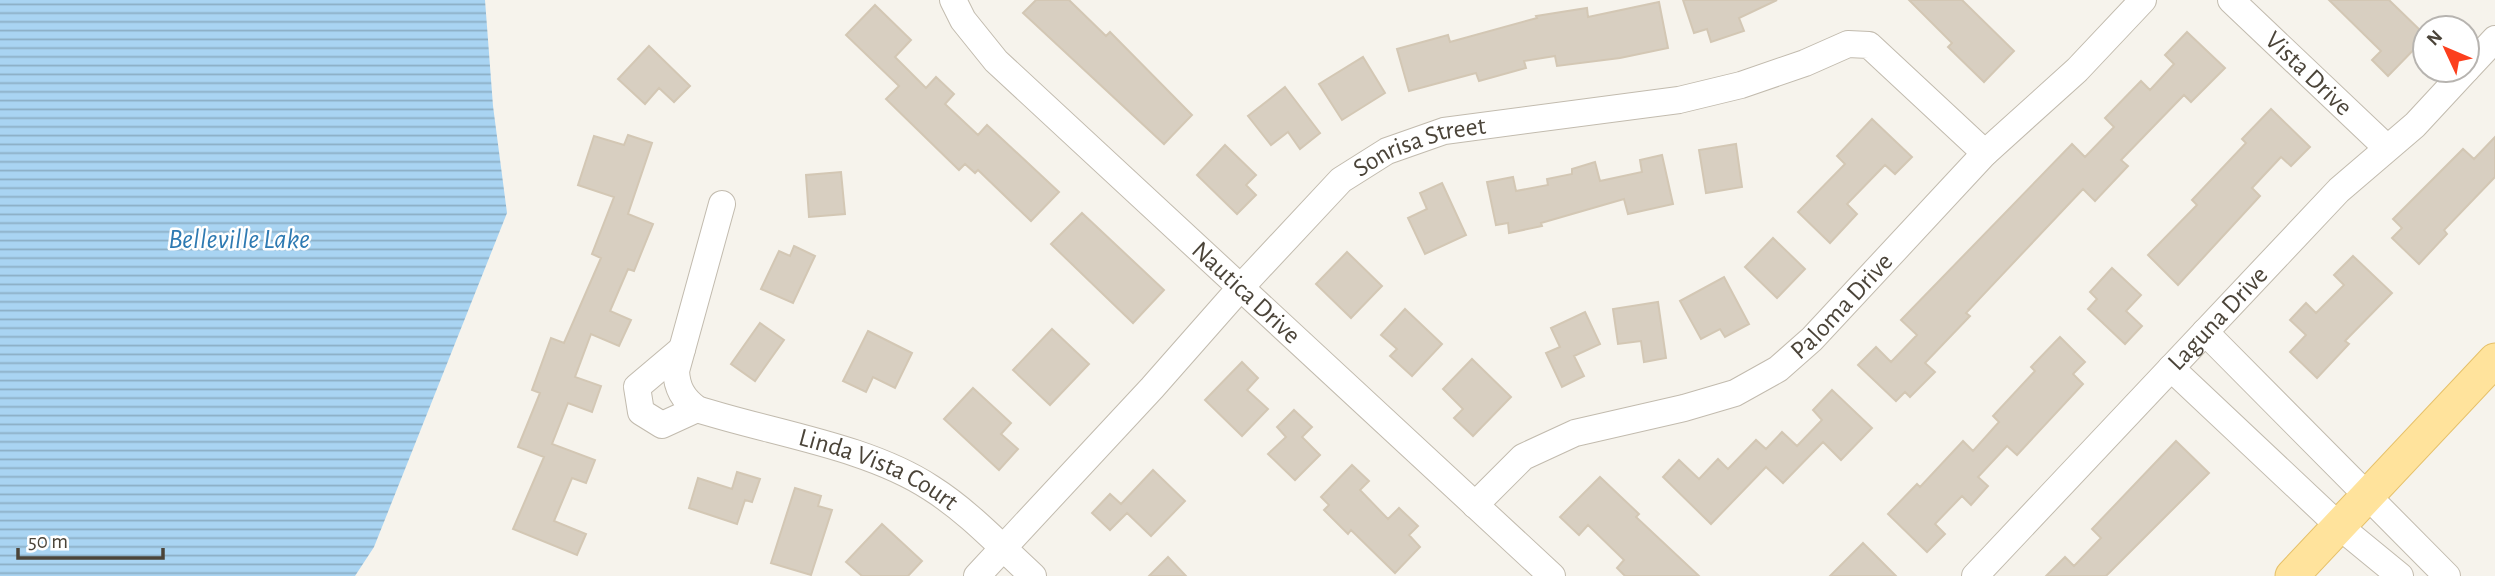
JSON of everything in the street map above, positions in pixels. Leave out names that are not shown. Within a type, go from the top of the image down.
[{"type":"main road","points":[[2292,576],[2495,360]]},
{"type":"street","name":"Nautica Drive","points":[[953,0],[963,20],[996,61],[1552,576]]},
{"type":"street","name":"Paloma Drive","points":[[1475,505],[1523,457],[1575,433],[1684,408],[1735,393],[1778,369],[1812,340],[1984,153],[2077,70],[2143,0]]},
{"type":"street","name":"Vista Drive","points":[[2231,0],[2387,148]]},
{"type":"street","name":"Laguna Drive","points":[[2481,54],[2495,39]]},
{"type":"street","name":"Sonrisa Street","points":[[977,576],[1153,388],[1241,287],[1341,180],[1387,151],[1444,131],[1679,100],[1741,85],[1848,44],[1869,45],[1984,153]]},
{"type":"street","name":"Laguna Drive","points":[[1975,576],[2339,190],[2414,125],[2453,84]]},
{"type":"street","points":[[682,349],[637,387],[641,412],[662,425],[697,409],[686,401],[677,382],[677,371],[722,204]]},
{"type":"street","points":[[2205,332],[2447,576]]},
{"type":"street","points":[[2171,368],[2339,526],[2400,576]]},
{"type":"street","name":"Linda Vista Court","points":[[697,409],[865,457],[900,471],[950,501],[1033,576]]},
{"type":"water","name":"Belleville Lake","points":[[0,0],[485,0],[493,106],[507,213],[374,547],[355,576],[0,576]]},
{"type":"building","points":[[1036,0],[1069,0],[1106,36],[1110,32],[1192,115],[1164,144],[1023,13]]},
{"type":"building","points":[[1683,0],[1777,0],[1739,18],[1744,31],[1711,42],[1707,29],[1694,33]]},
{"type":"building","points":[[1909,0],[1962,0],[2014,51],[1984,82],[1948,47],[1952,43]]},
{"type":"building","points":[[2329,0],[2389,0],[2411,21],[2411,52],[2388,76],[2372,60],[2381,51]]},
{"type":"building","points":[[1659,2],[1668,48],[1620,58],[1557,66],[1555,56],[1524,61],[1526,68],[1479,81],[1476,73],[1409,91],[1397,49],[1448,35],[1450,42],[1537,18],[1536,16],[1587,8],[1588,17]]},
{"type":"building","points":[[875,5],[911,40],[895,57],[926,88],[936,77],[954,94],[945,104],[978,135],[987,125],[1059,192],[1031,221],[978,170],[975,173],[965,164],[959,170],[886,99],[899,86],[846,35]]},
{"type":"building","points":[[2187,32],[2225,68],[2191,102],[2184,95],[2121,160],[2128,166],[2095,201],[2083,189],[1966,313],[1970,316],[1925,363],[1935,372],[1910,397],[1905,392],[1896,401],[1858,365],[1876,347],[1891,362],[1917,335],[1901,320],[2072,144],[2085,157],[2114,127],[2105,118],[2141,81],[2150,90],[2174,64],[2165,55]]},
{"type":"building","points":[[649,46],[690,86],[674,102],[659,88],[645,104],[618,79]]},
{"type":"building","points":[[1363,57],[1385,93],[1342,120],[1319,84]]},
{"type":"building","points":[[1285,87],[1320,133],[1300,149],[1288,132],[1271,145],[1248,116]]},
{"type":"building","points":[[2271,109],[2310,147],[2291,166],[2281,157],[2252,188],[2260,196],[2178,285],[2148,255],[2197,205],[2192,200],[2246,143],[2242,139]]},
{"type":"building","points":[[1872,119],[1912,157],[1895,174],[1885,165],[1847,204],[1857,214],[1830,243],[1798,212],[1845,164],[1837,156]]},
{"type":"building","points":[[628,135],[652,143],[628,214],[653,224],[634,271],[628,269],[610,311],[631,320],[619,346],[591,334],[575,377],[601,386],[592,412],[568,403],[552,444],[595,460],[586,483],[572,478],[554,521],[586,534],[577,555],[513,529],[544,457],[518,447],[540,393],[532,390],[551,338],[564,343],[601,258],[592,254],[614,197],[578,185],[594,136],[624,145]]},
{"type":"building","points":[[2495,137],[2495,177],[2444,230],[2447,234],[2419,264],[2392,238],[2402,228],[2393,219],[2463,149],[2474,159]]},
{"type":"building","points":[[1736,144],[1742,187],[1706,193],[1699,150]]},
{"type":"building","points":[[1225,145],[1256,175],[1246,185],[1256,195],[1237,214],[1197,175]]},
{"type":"building","points":[[1662,155],[1673,204],[1628,214],[1624,199],[1541,223],[1542,226],[1509,233],[1508,223],[1496,225],[1487,182],[1513,177],[1516,191],[1548,185],[1547,179],[1572,174],[1572,169],[1595,162],[1600,181],[1642,172],[1640,160]]},
{"type":"building","points":[[841,172],[845,214],[809,217],[806,175]]},
{"type":"building","points":[[1442,183],[1466,235],[1425,254],[1408,218],[1427,209],[1420,193]]},
{"type":"building","points":[[1082,213],[1164,290],[1133,323],[1051,244]]},
{"type":"building","points":[[1773,238],[1805,269],[1777,298],[1745,267]]},
{"type":"building","points":[[794,246],[815,256],[793,303],[761,289],[779,251],[790,256]]},
{"type":"building","points":[[1347,252],[1382,286],[1351,318],[1316,284]]},
{"type":"building","points":[[2353,256],[2392,293],[2345,341],[2349,344],[2317,378],[2290,352],[2306,335],[2290,320],[2306,303],[2316,313],[2344,285],[2334,275]]},
{"type":"building","points":[[2112,268],[2141,295],[2126,311],[2142,326],[2125,344],[2088,309],[2097,299],[2090,292]]},
{"type":"building","points":[[1724,277],[1749,324],[1725,337],[1720,329],[1701,339],[1680,301]]},
{"type":"building","points":[[1658,302],[1666,358],[1644,362],[1641,341],[1618,344],[1613,309]]},
{"type":"building","points":[[1405,309],[1442,344],[1412,376],[1390,356],[1397,349],[1381,335]]},
{"type":"building","points":[[1585,312],[1600,344],[1574,356],[1584,376],[1562,387],[1546,353],[1560,347],[1551,328]]},
{"type":"building","points":[[760,323],[784,340],[755,381],[731,364]]},
{"type":"building","points":[[1052,329],[1089,364],[1050,405],[1013,370]]},
{"type":"building","points":[[868,331],[912,353],[895,388],[873,377],[866,392],[843,381]]},
{"type":"building","points":[[2060,337],[2085,362],[2073,374],[2083,384],[2017,455],[2007,446],[1978,477],[1988,486],[1971,505],[1962,496],[1935,524],[1945,534],[1927,552],[1888,514],[1917,484],[1920,487],[1963,441],[1973,451],[1999,422],[1993,416],[2035,371],[2031,367]]},
{"type":"building","points":[[1472,359],[1511,397],[1473,436],[1454,418],[1463,409],[1443,389]]},
{"type":"building","points":[[1242,362],[1258,378],[1247,390],[1268,409],[1242,436],[1205,400]]},
{"type":"building","points":[[973,388],[1011,423],[1001,434],[1018,449],[999,470],[944,419]]},
{"type":"building","points":[[1832,390],[1872,428],[1841,460],[1823,442],[1783,483],[1766,467],[1711,524],[1663,477],[1679,460],[1699,479],[1718,459],[1728,469],[1756,440],[1766,449],[1782,432],[1797,446],[1822,420],[1813,410]]},
{"type":"building","points":[[1294,410],[1312,427],[1302,437],[1320,455],[1295,480],[1268,454],[1286,437],[1277,427]]},
{"type":"building","points":[[2176,441],[2209,473],[2106,576],[2046,576],[2065,557],[2074,566],[2101,538],[2092,529]]},
{"type":"building","points":[[1352,465],[1369,481],[1360,490],[1388,519],[1399,508],[1418,526],[1409,535],[1420,547],[1395,573],[1351,530],[1348,534],[1324,510],[1329,505],[1321,497]]},
{"type":"building","points":[[1153,470],[1185,501],[1151,536],[1127,513],[1110,530],[1092,513],[1110,494],[1121,504]]},
{"type":"building","points":[[737,472],[760,479],[752,502],[745,500],[737,524],[689,508],[698,478],[732,489]]},
{"type":"building","points":[[1600,477],[1639,514],[1636,517],[1699,576],[1625,576],[1617,568],[1624,560],[1588,525],[1579,535],[1560,517]]},
{"type":"building","points":[[795,488],[821,496],[818,506],[832,510],[811,575],[771,563]]},
{"type":"building","points":[[882,524],[922,561],[908,576],[862,576],[846,562]]},
{"type":"building","points":[[1863,543],[1896,576],[1830,576]]},
{"type":"building","points":[[1168,557],[1186,576],[1149,576]]}]
